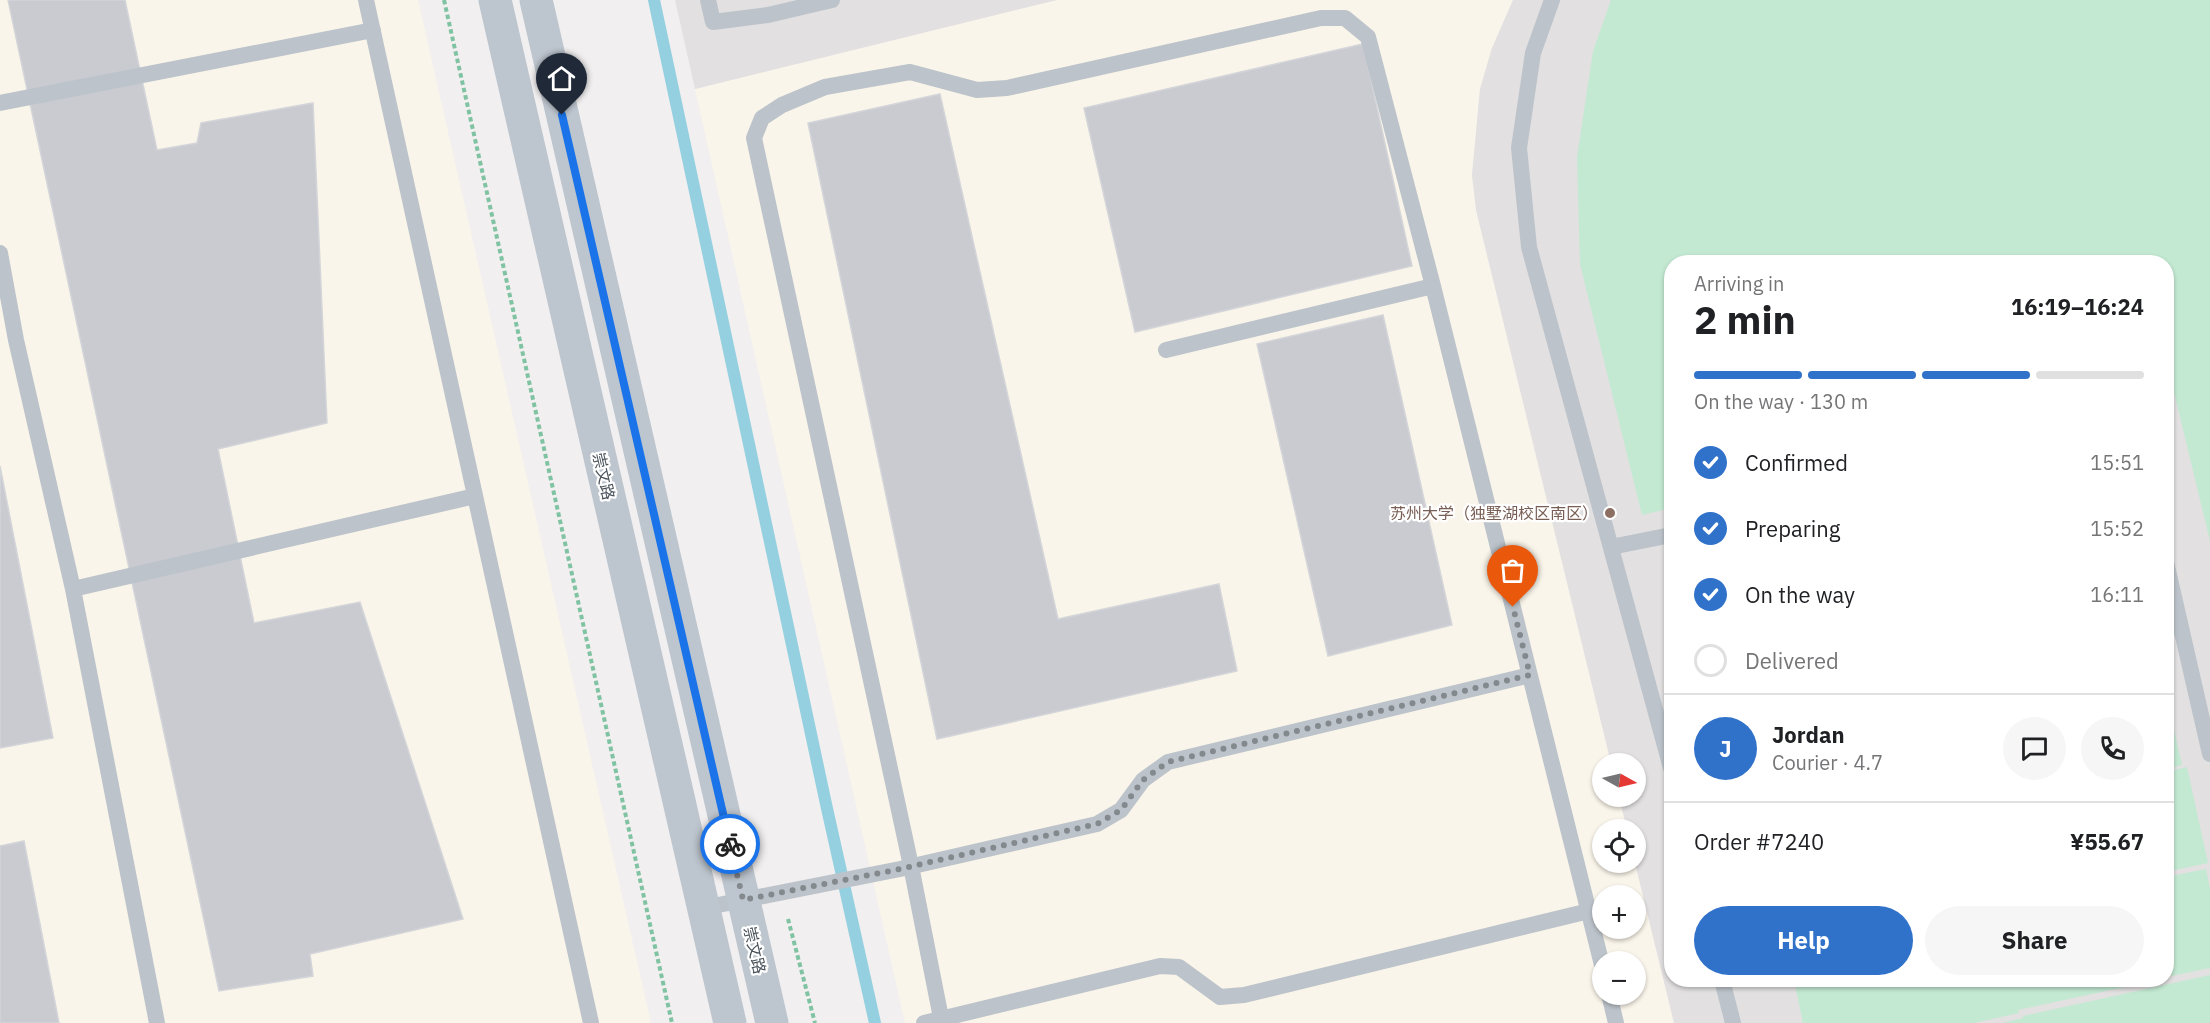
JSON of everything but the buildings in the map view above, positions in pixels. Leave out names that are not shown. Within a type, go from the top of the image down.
[{"type":"street","name":"崇文路","points":[[495,0],[730,1023]]},
{"type":"street","name":"崇文路","points":[[536,0],[772,1023]]},
{"type":"lane","points":[[366,0],[591,1023]]},
{"type":"lane","points":[[708,0],[713,22],[768,15],[832,0]]},
{"type":"lane","points":[[1552,0],[1533,53],[1519,148],[1529,247],[1664,742]]},
{"type":"lane","points":[[941,1021],[911,866],[754,138],[762,118],[782,105],[825,87],[910,72],[977,90],[1007,88],[1322,18],[1345,18],[1368,37],[1433,286],[1599,951]]},
{"type":"lane","points":[[0,103],[373,30]]},
{"type":"lane","points":[[0,253],[16,340],[74,589],[157,1023]]},
{"type":"lane","points":[[1166,350],[1433,286]]},
{"type":"lane","points":[[74,589],[475,496]]},
{"type":"lane","points":[[1611,547],[1664,536]]},
{"type":"lane","points":[[2174,597],[2210,754]]},
{"type":"lane","points":[[703,908],[911,866],[1097,824],[1121,810],[1143,780],[1168,762],[1530,675]]},
{"type":"lane","points":[[924,1023],[941,1021],[1160,966],[1179,967],[1220,997],[1244,995],[1589,912]]},
{"type":"lane","points":[[1724,987],[1733,1023]]},
{"type":"lane","points":[[1612,1005],[1616,1023]]},
{"type":"path","points":[[444,0],[672,1023]]},
{"type":"shaded area","points":[[0,0],[418,0],[651,1023],[0,1023]]},
{"type":"shaded area","points":[[675,0],[1057,0],[695,89]]},
{"type":"shaded area","points":[[1057,0],[1513,0],[1492,48],[1480,89],[1472,175],[1476,210],[1609,753],[1592,753],[1592,807],[1622,807],[1624,819],[1592,819],[1592,873],[1637,873],[1640,885],[1592,885],[1592,939],[1646,939],[1646,908],[1674,1023],[905,1023],[695,89]]},
{"type":"shaded area","name":"苏州大学（独墅湖校区南区）","points":[[1513,0],[2210,0],[2210,1023],[1674,1023],[1665,987],[2174,987],[2174,255],[1664,255],[1664,982],[1646,908],[1646,885],[1640,885],[1637,873],[1646,873],[1646,819],[1624,819],[1622,807],[1646,807],[1646,753],[1609,753],[1476,210],[1472,175],[1480,89],[1492,48]]},
{"type":"green space","points":[[1611,0],[2210,0],[2210,541],[2174,392],[2174,255],[1664,255],[1664,510],[1642,515],[1580,264],[1577,157],[1593,51]]},
{"type":"green space","points":[[2174,730],[2182,765],[2174,767]]},
{"type":"green space","points":[[2187,767],[2208,863],[2174,870],[2174,770]]},
{"type":"green space","points":[[2206,869],[2210,889],[2210,968],[2174,975],[2174,875]]},
{"type":"green space","points":[[2210,975],[2210,1023],[2002,1023],[2023,1018],[2023,1016],[2155,987],[2174,987],[2174,983]]},
{"type":"green space","points":[[1795,987],[2125,987],[2018,1010],[2019,1013],[1974,1023],[1803,1023]]},
{"type":"waterway","points":[[654,0],[875,1023]]},
{"type":"way so far","points":[[730,844],[743,900],[900,869],[1097,824],[1121,810],[1143,780],[1168,762],[1530,675],[1513,607]]},
{"type":"place","name":"苏州大学（独墅湖校区南区）","points":[[1610,513]]},
{"type":"route","points":[[562,115],[730,844]]}]
